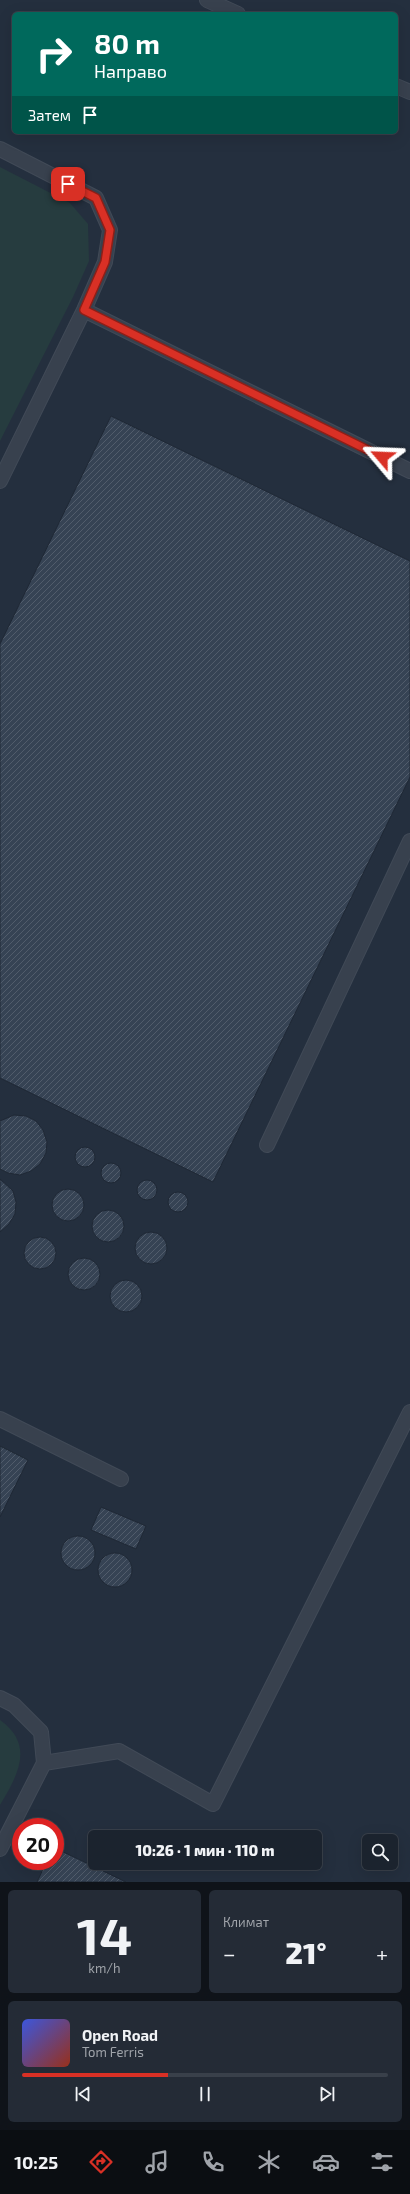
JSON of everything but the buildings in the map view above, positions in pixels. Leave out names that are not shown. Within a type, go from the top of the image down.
[{"type":"lane","points":[[207,0],[234,12]]},
{"type":"lane","points":[[398,87],[410,92]]},
{"type":"lane","points":[[0,149],[96,198],[110,230],[105,262],[84,310],[0,481]]},
{"type":"lane","points":[[84,310],[410,471]]},
{"type":"lane","points":[[268,1145],[410,841]]},
{"type":"lane","points":[[44,1763],[118,1751],[213,1804],[410,1412]]},
{"type":"lane","points":[[0,1420],[121,1479]]},
{"type":"lane","points":[[0,1698],[14,1705],[41,1732],[44,1763],[0,1849]]},
{"type":"green space","points":[[0,167],[70,203],[88,224],[89,261],[73,297],[0,441]]},
{"type":"green space","points":[[0,1720],[11,1730],[17,1740],[20,1750],[20,1761],[13,1783],[0,1805]]},
{"type":"route","points":[[68,184],[96,198],[110,230],[105,262],[84,310],[382,457]]}]
